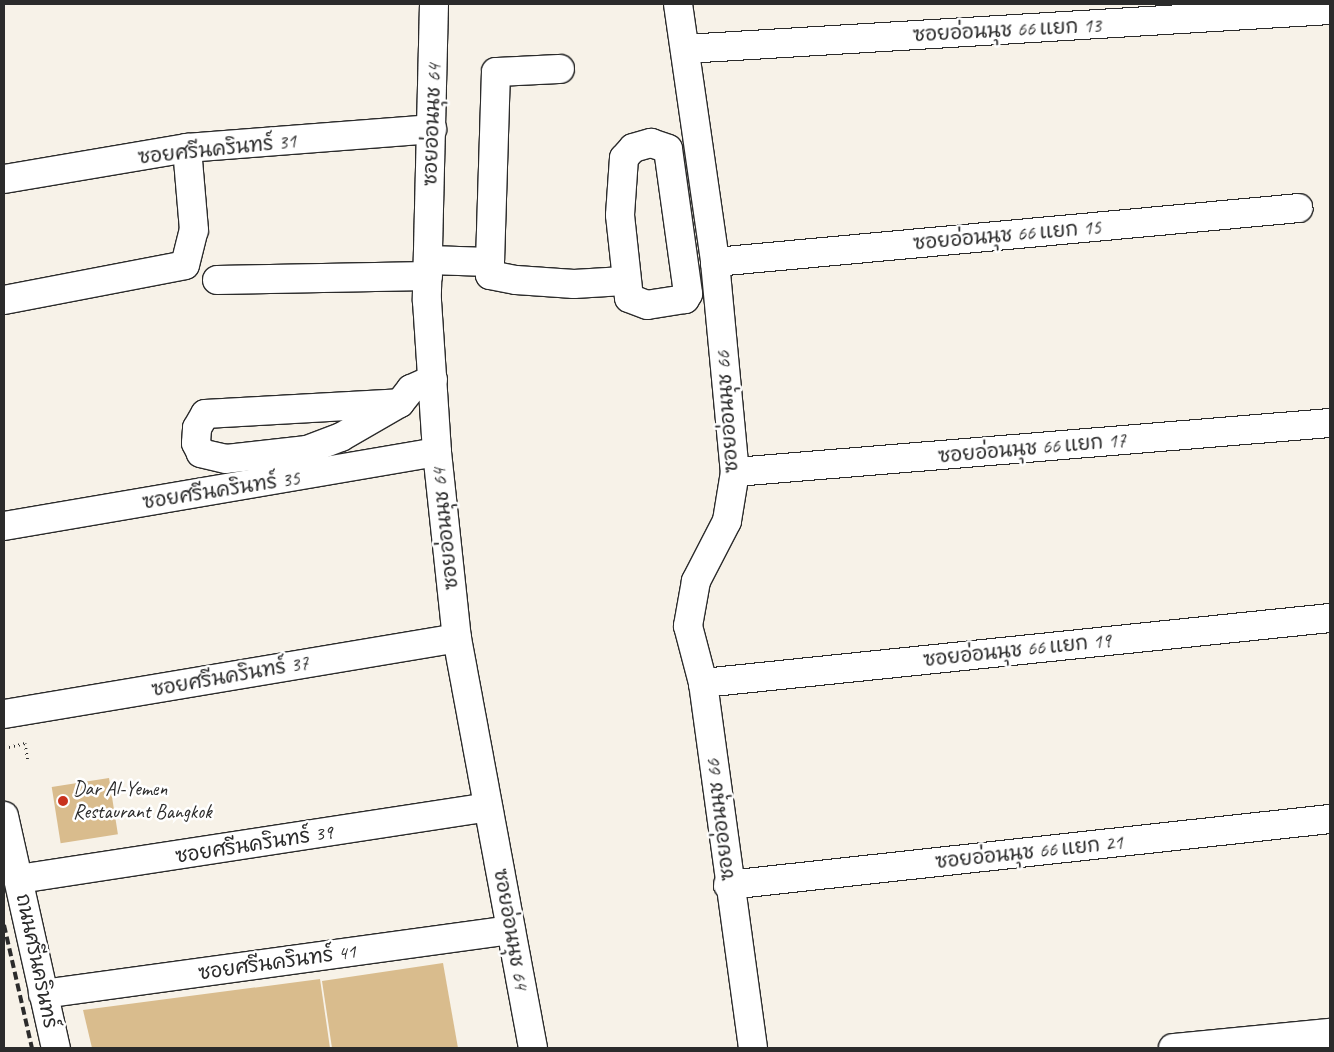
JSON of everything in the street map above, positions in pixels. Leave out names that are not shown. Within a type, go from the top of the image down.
[{"type":"street","name":"ซอยอ่อนนุช 64","points":[[434,4],[428,268],[438,452],[457,638],[533,1048]]},
{"type":"street","name":"ซอยอ่อนนุช 66","points":[[678,4],[715,262],[734,472],[727,521],[696,581],[688,626],[703,683],[728,885],[753,1048]]},
{"type":"street","name":"ซอยอ่อนนุช 66 แยก 13","points":[[685,49],[1330,10]]},
{"type":"street","points":[[560,69],[496,72],[490,275],[516,280],[574,284],[624,281]]},
{"type":"street","name":"ซอยศรีนครินทร์ 31","points":[[4,179],[187,148],[432,129]]},
{"type":"street","points":[[651,143],[668,149],[688,298],[648,305],[629,298],[624,281],[620,215],[624,158],[633,148],[651,143]]},
{"type":"street","points":[[4,300],[185,265],[194,230],[187,148]]},
{"type":"street","name":"ซอยอ่อนนุช 66 แยก 15","points":[[715,262],[1299,208]]},
{"type":"street","points":[[217,280],[428,268],[490,262]]},
{"type":"street","points":[[400,403],[217,411],[205,414],[200,422],[196,443],[201,453],[226,459],[307,450],[341,437],[400,403],[411,389],[433,379]]},
{"type":"street","name":"ซอยอ่อนนุช 66 แยก 17","points":[[734,472],[1330,423]]},
{"type":"street","name":"ซอยศรีนครินทร์ 35","points":[[4,526],[438,452]]},
{"type":"street","name":"ซอยอ่อนนุช 66 แยก 19","points":[[703,683],[1330,618]]},
{"type":"street","name":"ซอยศรีนครินทร์ 37","points":[[4,714],[457,638]]},
{"type":"street","name":"ซอยศรีนครินทร์ 39","points":[[19,879],[488,807]]},
{"type":"street","name":"ถนนศรีนครินทร์","points":[[4,816],[56,1048]]},
{"type":"street","name":"ซอยอ่อนนุช 66 แยก 21","points":[[728,885],[1330,819]]},
{"type":"street","name":"ซอยศรีนครินทร์ 41","points":[[43,994],[511,930]]},
{"type":"street","points":[[1173,1048],[1330,1033]]},
{"type":"path","points":[[4,748],[25,743],[28,761]]},
{"type":"building","points":[[109,778],[118,834],[61,843],[52,787]]},
{"type":"building","points":[[443,963],[458,1048],[332,1048],[322,981]]},
{"type":"building","points":[[320,979],[330,1048],[92,1048],[83,1010]]},
{"type":"railway","points":[[4,925],[32,1048]]},
{"type":"place","name":"Dar Al-Yemen Restaurant Bangkok","points":[[63,801]]}]
